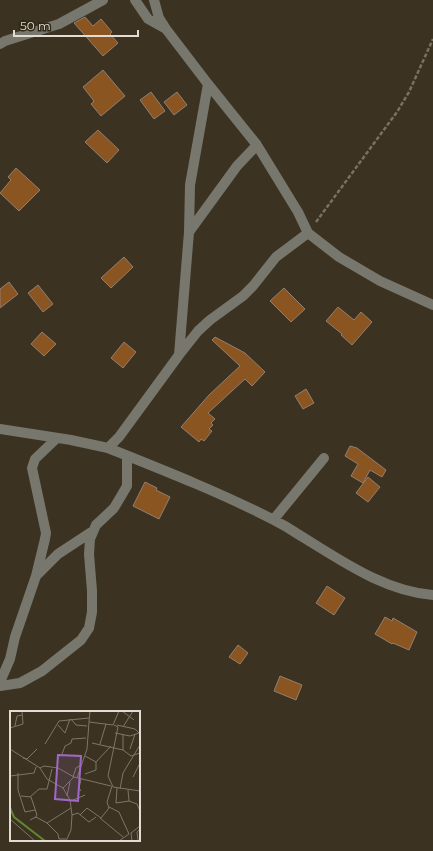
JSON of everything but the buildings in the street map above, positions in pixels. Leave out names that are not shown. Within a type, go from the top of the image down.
[{"type":"street","points":[[0,44],[5,41],[59,24],[103,0]]},
{"type":"street","points":[[135,0],[148,19],[166,29]]},
{"type":"street","points":[[157,2],[159,18],[166,29],[257,145],[298,212],[308,233],[339,257],[380,282],[433,305]]},
{"type":"street","points":[[179,355],[189,232],[190,185],[208,84]]},
{"type":"street","points":[[189,232],[237,166],[257,145]]},
{"type":"street","points":[[108,448],[119,437],[198,331],[210,320],[243,296],[276,257],[308,233]]},
{"type":"street","points":[[0,429],[108,448],[183,477],[274,519],[336,558],[375,580],[408,590],[433,594]]},
{"type":"street","points":[[0,682],[10,659],[15,637],[36,576],[46,533],[32,468],[34,459],[57,438]]},
{"type":"street","points":[[0,686],[20,683],[42,671],[82,640],[89,628],[92,612],[89,554],[90,539],[96,525],[114,508],[127,486],[127,456]]},
{"type":"street","points":[[274,519],[324,458]]},
{"type":"street","points":[[36,576],[58,554],[93,531]]},
{"type":"path","points":[[308,233],[397,112],[409,92],[433,39]]}]
